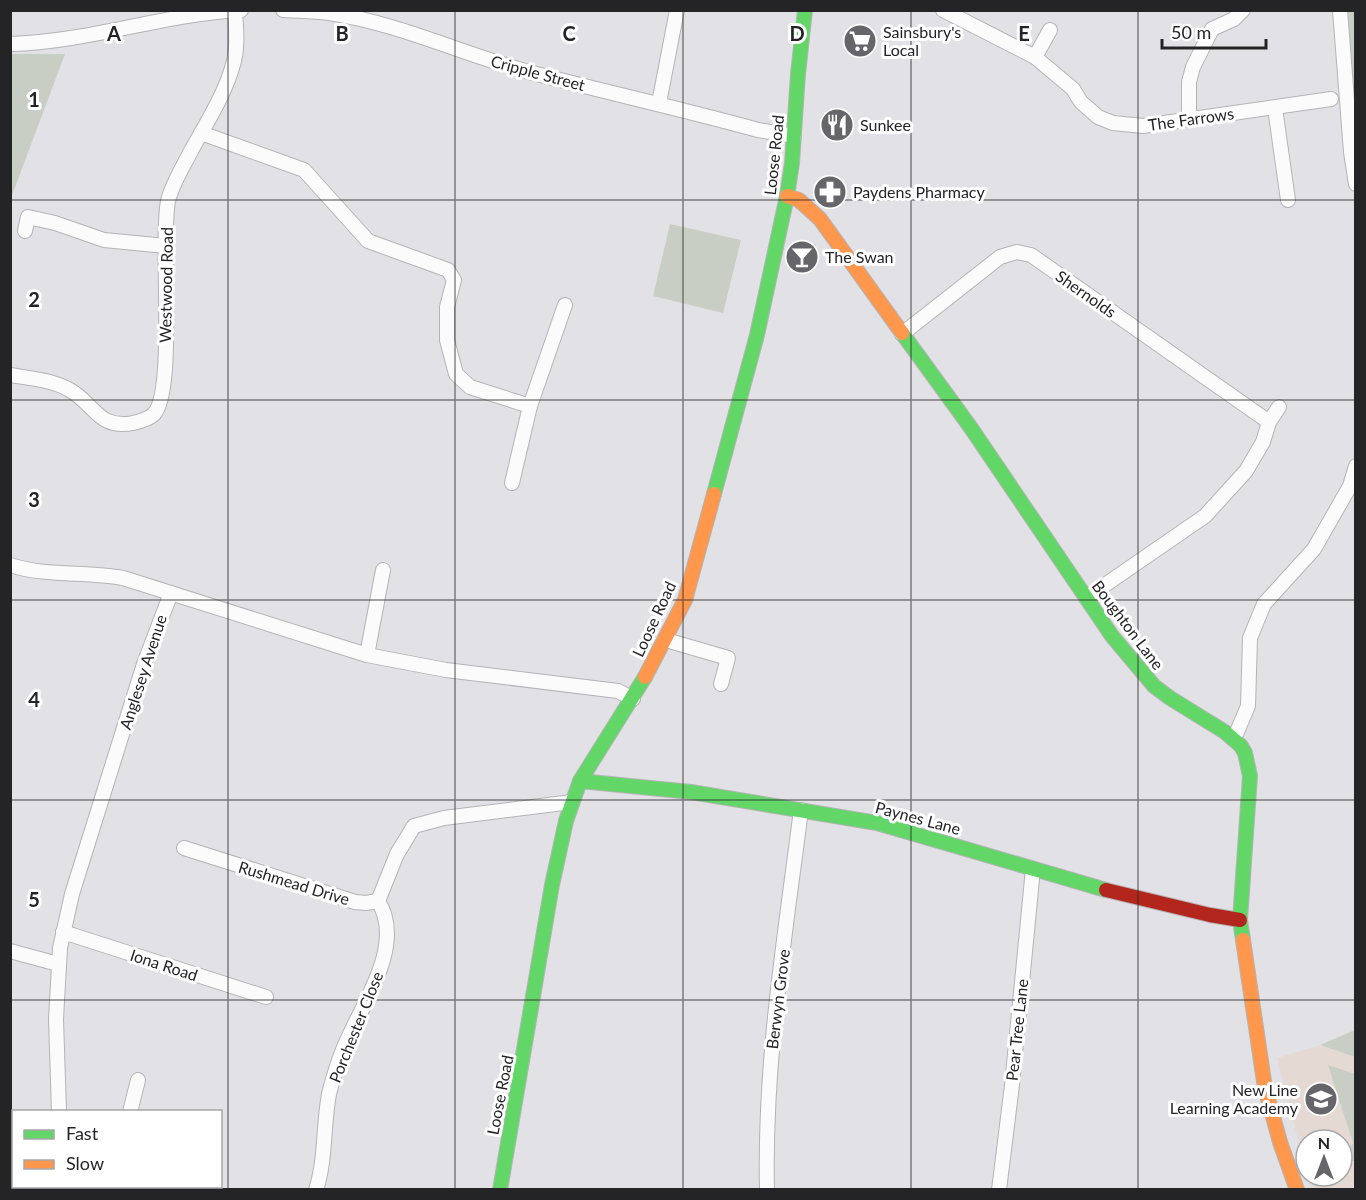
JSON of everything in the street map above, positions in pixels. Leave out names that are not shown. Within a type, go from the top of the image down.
[{"type":"main road","name":"Loose Road","points":[[500,1190],[552,885],[572,802],[580,781],[633,699],[685,600],[757,335],[788,196],[805,10]]},
{"type":"main road","name":"Boughton Lane","points":[[788,196],[799,200],[820,219],[1033,517],[1112,636],[1145,678],[1161,692],[1234,739],[1241,746],[1250,776],[1240,920],[1265,1088],[1280,1142],[1297,1190]]},
{"type":"main road","name":"Paynes Lane","points":[[580,781],[690,792],[878,823],[1033,870],[1166,905],[1240,920]]},
{"type":"street","points":[[10,44],[78,38],[185,13],[241,10]]},
{"type":"street","name":"Cripple Street","points":[[284,10],[327,13],[362,20],[410,33],[529,72],[794,136]]},
{"type":"street","points":[[659,104],[677,10]]},
{"type":"street","name":"The Farrows","points":[[942,10],[1035,57],[1073,89],[1081,102],[1098,117],[1113,123],[1143,126],[1331,99]]},
{"type":"street","points":[[1189,119],[1189,82],[1193,67],[1212,29],[1234,19],[1243,10]]},
{"type":"street","points":[[1340,10],[1351,152],[1356,184]]},
{"type":"street","name":"Westwood Road","points":[[10,375],[41,380],[69,389],[102,418],[119,425],[136,423],[154,414],[162,396],[165,370],[168,200],[181,170],[220,98],[235,60],[235,11]]},
{"type":"street","points":[[1035,57],[1050,30]]},
{"type":"street","points":[[1275,108],[1288,200]]},
{"type":"street","points":[[201,133],[304,170],[368,241],[448,270],[454,280],[447,307],[447,340],[456,374],[470,387],[530,406]]},
{"type":"street","points":[[26,224],[55,223],[104,240],[166,246]]},
{"type":"street","name":"Shernolds","points":[[902,334],[1000,257],[1017,252],[1031,255],[1269,422]]},
{"type":"street","points":[[512,483],[530,406],[565,305]]},
{"type":"street","points":[[1086,598],[1205,516],[1246,471],[1263,442],[1269,422],[1279,407]]},
{"type":"street","points":[[1234,739],[1248,706],[1250,638],[1264,604],[1314,549],[1350,486],[1356,466]]},
{"type":"street","points":[[10,565],[52,574],[110,576],[171,593]]},
{"type":"street","points":[[367,655],[383,570]]},
{"type":"street","name":"Anglesey Avenue","points":[[59,1110],[56,1019],[58,964],[63,932],[72,894],[144,664],[171,593],[367,655],[446,670],[618,692],[633,699]]},
{"type":"street","points":[[666,640],[728,658],[721,684]]},
{"type":"street","points":[[378,901],[397,854],[414,826],[444,818],[572,802]]},
{"type":"street","name":"Berwyn Grove","points":[[767,1190],[767,1101],[771,1054],[801,810]]},
{"type":"street","name":"Rushmead Drive","points":[[184,848],[355,902],[378,901]]},
{"type":"street","name":"Pear Tree Lane","points":[[999,1190],[1012,1085],[1033,870]]},
{"type":"street","name":"Porchester Close","points":[[316,1190],[330,1093],[342,1051],[377,980],[385,949],[387,933],[378,901]]},
{"type":"street","name":"Iona Road","points":[[63,932],[266,997]]},
{"type":"street","points":[[10,951],[58,964]]},
{"type":"street","points":[[130,1110],[138,1080]]},
{"type":"shaded area","points":[[1346,11],[1355,11],[1355,98],[1345,20]]},
{"type":"shaded area","points":[[10,54],[65,54],[11,198]]},
{"type":"shaded area","points":[[670,224],[741,240],[723,313],[653,296]]},
{"type":"shaded area","points":[[1355,1030],[1355,1057],[1320,1045]]},
{"type":"shaded area","name":"New Line Learning Academy","points":[[1320,1045],[1355,1057],[1355,1189],[1311,1189],[1354,1188],[1354,1128],[1295,1128],[1277,1058]]},
{"type":"shaded area","points":[[1328,1065],[1355,1074],[1355,1161],[1354,1128],[1348,1128]]},
{"type":"traffic: fast","points":[[714,494],[757,335],[787,196],[805,10]]},
{"type":"traffic: fast","points":[[902,333],[971,428],[1112,636],[1154,686],[1225,732],[1241,746],[1245,753],[1250,776],[1240,920],[1243,940]]},
{"type":"traffic: fast","points":[[500,1190],[552,885],[566,821],[580,781],[645,677]]},
{"type":"traffic: fast","points":[[580,781],[691,792],[877,823],[1106,890]]},
{"type":"traffic: slow","points":[[787,196],[799,200],[820,219],[902,333]]},
{"type":"traffic: slow","points":[[645,677],[685,600],[714,494]]},
{"type":"traffic: slow","points":[[1243,940],[1265,1088],[1280,1142],[1297,1190]]},
{"type":"traffic: jam","points":[[1106,890],[1240,920]]},
{"type":"place","name":"Sainsbury's Local","points":[[860,41]]},
{"type":"place","name":"Sunkee","points":[[837,125]]},
{"type":"place","name":"Paydens Pharmacy","points":[[830,192]]},
{"type":"place","name":"The Swan","points":[[802,257]]},
{"type":"place","name":"New Line Learning Academy","points":[[1321,1099]]}]
